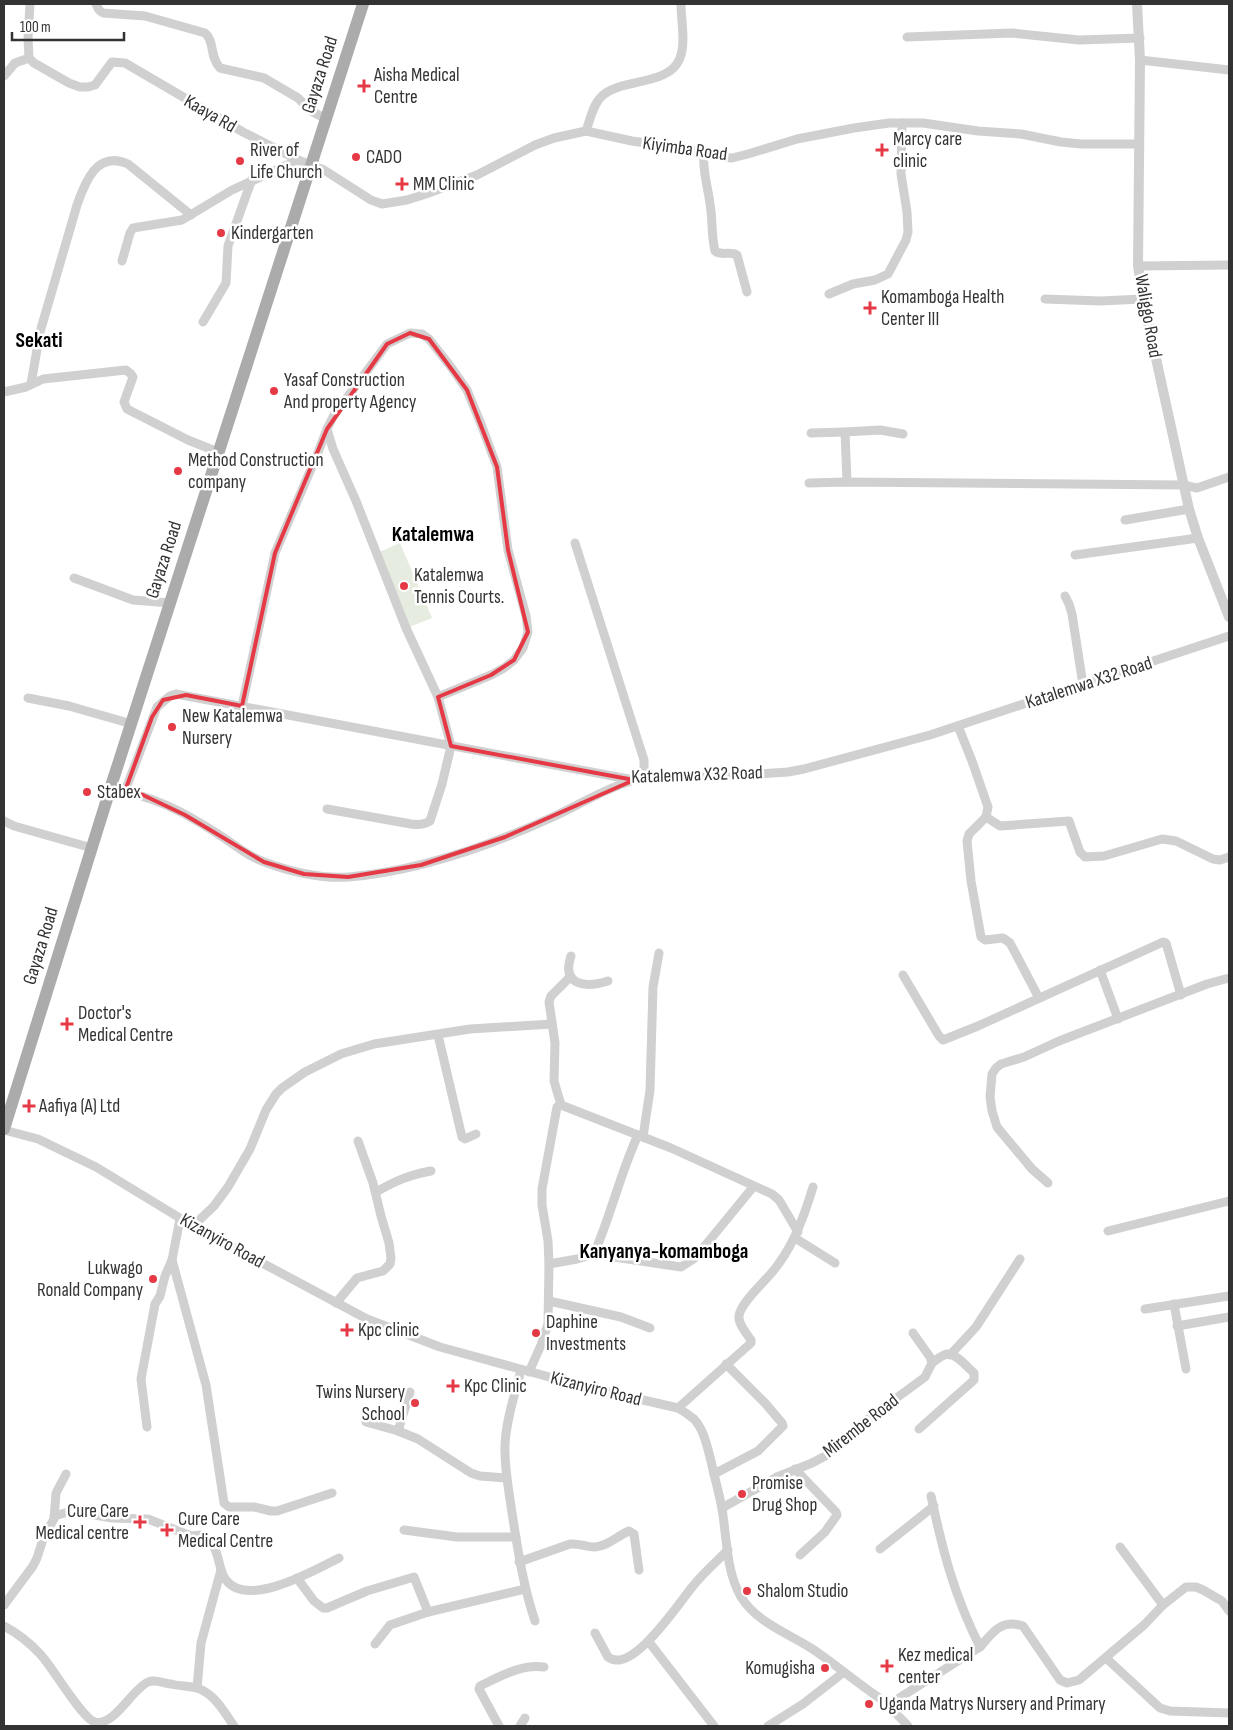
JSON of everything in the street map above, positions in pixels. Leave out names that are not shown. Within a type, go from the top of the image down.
[{"type":"main road","name":"Gayaza Road","points":[[4,1129],[110,790],[362,4]]},
{"type":"street","points":[[4,76],[16,62],[29,58],[28,21],[30,4]]},
{"type":"street","points":[[96,4],[102,13],[145,16],[205,33],[210,38],[213,58],[220,68],[264,78],[298,98],[311,111],[326,119]]},
{"type":"street","points":[[586,131],[598,101],[602,96],[622,86],[659,76],[672,70],[677,64],[682,47],[681,4]]},
{"type":"street","name":"Waliggo Road","points":[[1137,4],[1140,38],[1138,266],[1143,299],[1189,509],[1198,538],[1229,617]]},
{"type":"street","points":[[907,37],[1012,33],[1079,40],[1140,38]]},
{"type":"street","name":"Kaaya Rd","points":[[29,58],[34,64],[80,87],[95,85],[112,62],[125,63],[202,109],[311,165]]},
{"type":"street","points":[[1140,60],[1229,70]]},
{"type":"street","points":[[829,294],[853,284],[875,280],[888,274],[906,240],[908,223],[901,174],[902,123]]},
{"type":"street","name":"Kiyimba Road","points":[[311,165],[324,170],[370,200],[382,204],[392,204],[477,174],[541,143],[572,133],[586,131],[732,158],[797,139],[854,128],[902,123],[923,123],[978,131],[1022,134],[1081,144],[1139,144]]},
{"type":"street","points":[[704,153],[703,164],[711,206],[712,237],[715,251],[737,255],[747,292]]},
{"type":"street","points":[[122,261],[133,228],[182,220],[252,180],[298,160]]},
{"type":"street","points":[[30,384],[40,332],[77,205],[92,171],[98,166],[111,162],[128,164],[191,215]]},
{"type":"street","points":[[203,322],[226,283],[228,246],[252,180]]},
{"type":"street","points":[[1138,266],[1229,265]]},
{"type":"street","points":[[1045,299],[1100,301],[1143,299]]},
{"type":"street","points":[[242,706],[275,553],[327,429],[334,415],[387,344],[410,333],[422,334],[429,339],[451,367],[466,390],[481,424],[497,467],[508,550],[525,608],[528,632],[523,648],[514,660],[504,668],[438,697]]},
{"type":"street","points":[[4,392],[43,379],[126,370],[133,377],[124,402],[127,409],[188,440],[218,452]]},
{"type":"street","points":[[327,429],[333,449],[356,501],[406,628],[438,697],[451,746],[442,784],[430,821],[426,824],[410,824],[327,809]]},
{"type":"street","points":[[811,433],[880,430],[903,434]]},
{"type":"street","points":[[845,432],[847,482]]},
{"type":"street","points":[[809,483],[1183,485],[1197,488],[1229,477]]},
{"type":"street","points":[[1125,520],[1189,509]]},
{"type":"street","points":[[1076,555],[1198,538]]},
{"type":"street","points":[[575,543],[644,760],[644,779]]},
{"type":"street","points":[[74,578],[134,600],[170,603]]},
{"type":"street","points":[[1064,596],[1072,614],[1084,685]]},
{"type":"street","name":"Katalemwa X32 Road","points":[[125,792],[152,717],[157,707],[170,696],[186,695],[634,780],[728,776],[788,772],[853,756],[958,726],[1229,636]]},
{"type":"street","points":[[28,698],[69,706],[132,724]]},
{"type":"street","points":[[958,726],[988,807],[986,817],[969,834],[966,847],[981,937],[985,940],[1003,938],[1010,942],[1039,998]]},
{"type":"street","points":[[110,790],[150,798],[186,814],[264,862],[304,874],[348,877],[421,865],[473,848],[555,816],[603,792],[634,780]]},
{"type":"street","points":[[986,817],[1000,826],[1069,822],[1071,823],[1080,852],[1085,857],[1104,856],[1162,839],[1176,841],[1213,859],[1220,860],[1229,857]]},
{"type":"street","points":[[4,821],[14,826],[92,848]]},
{"type":"street","points":[[903,974],[943,1040],[1165,942],[1172,959],[1181,995]]},
{"type":"street","points":[[594,1254],[602,1237],[628,1157],[640,1136],[650,1090],[653,987],[659,952]]},
{"type":"street","points":[[570,956],[567,967],[570,977],[579,983],[586,985],[608,981]]},
{"type":"street","points":[[1100,970],[1118,1019]]},
{"type":"street","points":[[561,1105],[554,1081],[555,1043],[549,1002],[551,996],[570,977]]},
{"type":"street","points":[[1048,1183],[1032,1169],[996,1127],[990,1097],[992,1074],[1001,1064],[1229,978]]},
{"type":"street","points":[[193,1226],[214,1206],[228,1187],[250,1149],[266,1110],[282,1088],[305,1072],[341,1054],[374,1044],[490,1026],[552,1024]]},
{"type":"street","points":[[438,1035],[462,1137],[465,1139],[476,1134]]},
{"type":"street","points":[[561,1105],[671,1148],[772,1194],[779,1200],[796,1235],[834,1264]]},
{"type":"street","points":[[535,1622],[519,1562],[506,1478],[505,1444],[507,1428],[525,1371],[547,1328],[549,1264],[548,1241],[542,1205],[542,1181],[557,1107],[561,1105]]},
{"type":"street","name":"Kizanyiro Road","points":[[4,1129],[38,1139],[96,1167],[180,1219],[367,1319],[440,1347],[525,1371],[678,1408],[694,1420],[702,1431],[722,1508],[735,1584],[742,1599],[770,1625],[812,1649],[888,1705],[908,1726]]},
{"type":"street","points":[[336,1303],[357,1278],[383,1271],[390,1264],[391,1258],[390,1243],[376,1192],[358,1140]]},
{"type":"street","points":[[376,1192],[409,1175],[431,1171]]},
{"type":"street","points":[[549,1264],[594,1254],[681,1267],[695,1258],[754,1186]]},
{"type":"street","points":[[678,1408],[751,1343],[739,1321],[740,1312],[772,1273],[796,1235],[813,1187]]},
{"type":"street","points":[[1108,1231],[1229,1201]]},
{"type":"street","points":[[147,1427],[141,1379],[154,1304],[160,1296],[165,1276],[172,1260],[180,1219]]},
{"type":"street","points":[[950,1355],[976,1327],[1020,1259]]},
{"type":"street","points":[[172,1260],[206,1385],[224,1503],[229,1507],[254,1507],[271,1511],[307,1502],[332,1493]]},
{"type":"street","points":[[1145,1309],[1229,1296]]},
{"type":"street","points":[[549,1301],[622,1317],[650,1328]]},
{"type":"street","points":[[1174,1304],[1186,1370]]},
{"type":"street","points":[[1177,1326],[1229,1317]]},
{"type":"street","points":[[913,1332],[932,1363],[947,1354],[956,1357],[974,1373],[974,1380],[919,1430]]},
{"type":"street","name":"Mirembe Road","points":[[722,1508],[777,1477],[829,1454],[860,1426],[924,1377],[932,1363]]},
{"type":"street","points":[[714,1474],[758,1451],[783,1426],[765,1403],[726,1364]]},
{"type":"street","points":[[398,1431],[410,1392]]},
{"type":"street","points":[[366,1422],[418,1439],[471,1473],[480,1476],[506,1478]]},
{"type":"street","points":[[795,1470],[837,1515],[825,1532],[800,1555]]},
{"type":"street","points":[[4,1605],[33,1566],[44,1536],[52,1524],[56,1493],[66,1474]]},
{"type":"street","points":[[932,1496],[944,1558],[953,1587],[980,1647]]},
{"type":"street","points":[[880,1549],[934,1506]]},
{"type":"street","points":[[54,1516],[72,1511],[112,1518],[148,1519],[190,1536],[200,1535],[212,1544],[226,1580],[231,1584],[248,1590],[256,1591],[297,1578],[339,1558]]},
{"type":"street","points":[[404,1530],[456,1537],[516,1537]]},
{"type":"street","points":[[519,1562],[570,1544],[598,1547],[629,1531],[634,1534],[639,1570]]},
{"type":"street","points":[[1120,1546],[1163,1605]]},
{"type":"street","points":[[595,1633],[608,1657],[614,1661],[631,1655],[649,1642],[693,1586],[728,1550]]},
{"type":"street","points":[[197,1688],[201,1643],[221,1570]]},
{"type":"street","points":[[297,1578],[314,1601],[323,1608],[327,1608],[367,1591],[414,1577],[428,1612]]},
{"type":"street","points":[[888,1705],[980,1647],[1001,1626],[1015,1623],[1023,1626],[1054,1674],[1060,1680],[1067,1683],[1079,1680],[1144,1625],[1163,1605],[1186,1587],[1196,1587],[1222,1601],[1229,1611]]},
{"type":"street","points":[[375,1644],[390,1625],[428,1612],[525,1589]]},
{"type":"street","points":[[4,1626],[15,1632],[41,1654],[72,1698],[91,1720],[97,1723],[109,1720],[150,1681],[197,1688],[208,1693],[218,1703],[234,1726]]},
{"type":"street","points":[[649,1642],[714,1726]]},
{"type":"street","points":[[1106,1658],[1160,1708],[1170,1711],[1229,1713]]},
{"type":"street","points":[[499,1726],[479,1689],[480,1686],[526,1667],[544,1667]]},
{"type":"street","points":[[768,1726],[803,1704],[844,1672]]},
{"type":"highlighted area","points":[[410,333],[429,339],[467,390],[497,467],[508,550],[528,632],[514,660],[491,675],[438,697],[451,746],[634,780],[505,837],[457,854],[421,865],[348,877],[304,874],[264,862],[185,815],[143,795],[125,791],[152,717],[163,700],[186,695],[242,706],[275,553],[327,429],[387,344]]},
{"type":"shaded area","name":"Katalemwa Tennis Courts.","points":[[400,543],[432,618],[407,628],[377,553]]},
{"type":"place","name":"Aisha Medical Centre","points":[[364,86]]},
{"type":"place","name":"Marcy care clinic","points":[[882,150]]},
{"type":"place","name":"CADO","points":[[356,157]]},
{"type":"place","name":"River of Life Church","points":[[240,161]]},
{"type":"place","name":"MM Clinic","points":[[402,184]]},
{"type":"place","name":"Kindergarten","points":[[221,233]]},
{"type":"place","name":"Komamboga Health Center III","points":[[870,308]]},
{"type":"place","name":"Yasaf Construction And property Agency","points":[[274,391]]},
{"type":"place","name":"Method Construction company","points":[[178,471]]},
{"type":"place","name":"Katalemwa Tennis Courts.","points":[[404,586]]},
{"type":"place","name":"New Katalemwa Nursery","points":[[172,727]]},
{"type":"place","name":"Stabex","points":[[87,792]]},
{"type":"place","name":"Doctor's Medical Centre","points":[[67,1024]]},
{"type":"place","name":"Aafiya (A) Ltd","points":[[29,1106]]},
{"type":"place","name":"Lukwago Ronald Company","points":[[153,1279]]},
{"type":"place","name":"Kpc clinic","points":[[347,1330]]},
{"type":"place","name":"Daphine Investments","points":[[536,1333]]},
{"type":"place","name":"Kpc Clinic","points":[[453,1386]]},
{"type":"place","name":"Twins Nursery School","points":[[415,1403]]},
{"type":"place","name":"Promise Drug Shop","points":[[742,1494]]},
{"type":"place","name":"Cure Care Medical centre","points":[[140,1522]]},
{"type":"place","name":"Cure Care Medical Centre","points":[[167,1530]]},
{"type":"place","name":"Shalom Studio","points":[[747,1591]]},
{"type":"place","name":"Kez medical center","points":[[887,1666]]},
{"type":"place","name":"Komugisha","points":[[825,1668]]},
{"type":"place","name":"Uganda Matrys Nursery and Primary","points":[[869,1704]]},
{"type":"district","name":"Sekati","points":[[39,340]]},
{"type":"district","name":"Katalemwa","points":[[433,534]]},
{"type":"district","name":"Kanyanya-komamboga","points":[[664,1251]]}]
